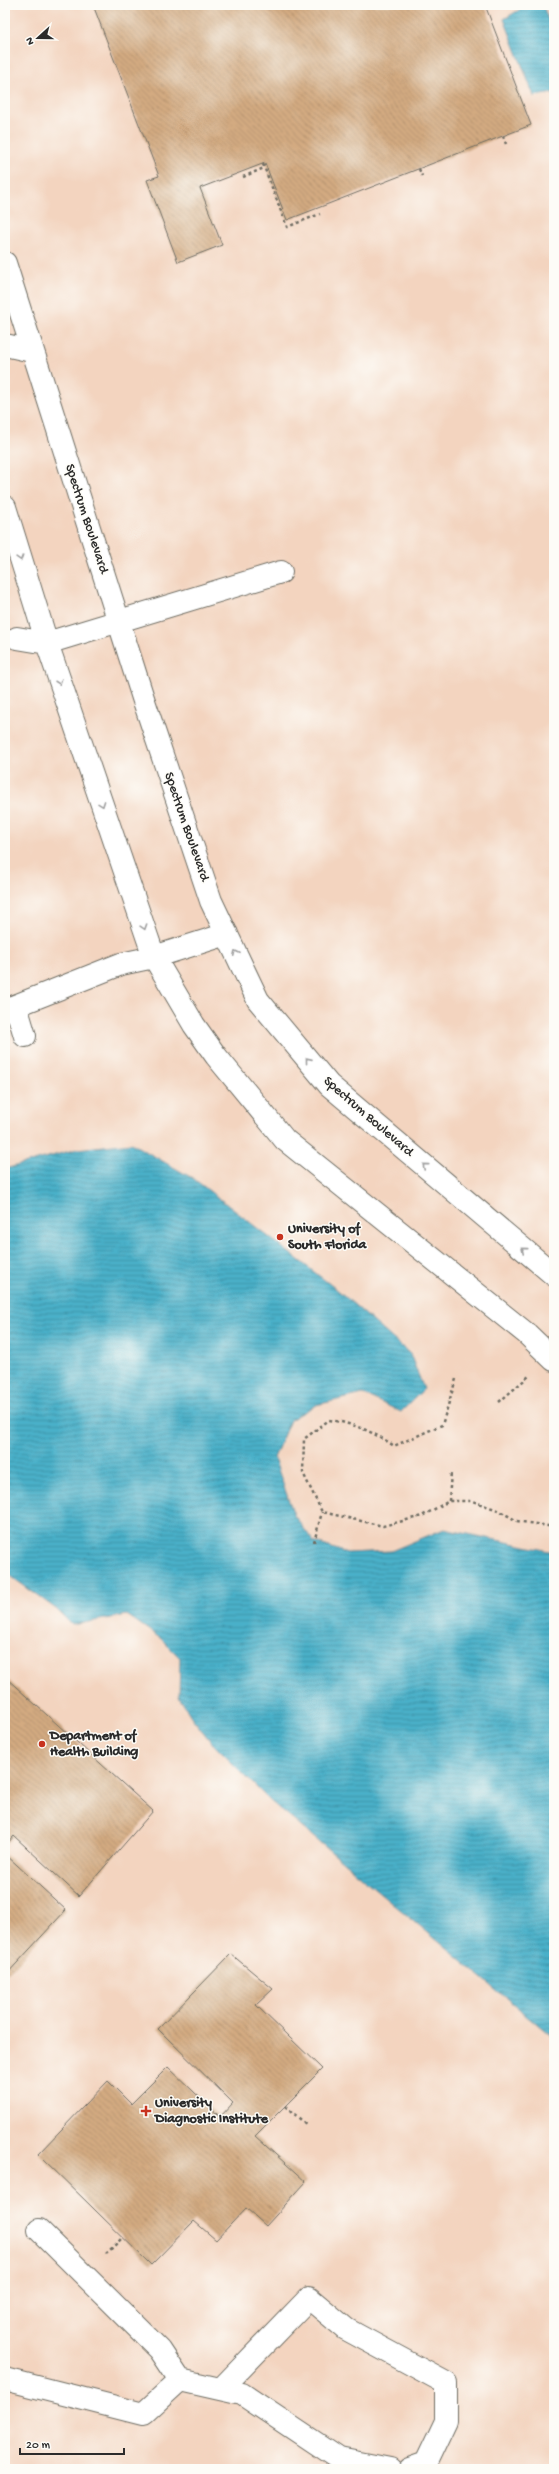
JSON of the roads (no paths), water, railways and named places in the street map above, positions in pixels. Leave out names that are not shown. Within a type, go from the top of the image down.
[{"type":"street","name":"Spectrum Boulevard","points":[[5,263],[143,698],[211,901],[258,1000],[329,1086],[554,1275]]},
{"type":"street","points":[[5,345],[32,351]]},
{"type":"street","points":[[5,507],[46,643],[154,957],[194,1025],[216,1056],[284,1140],[527,1334],[554,1360]]},
{"type":"street","points":[[18,638],[46,643],[281,572]]},
{"type":"street","points":[[25,1036],[10,1008],[121,964],[154,957],[227,934]]},
{"type":"street","points":[[39,2230],[160,2350],[180,2380],[242,2394],[339,2459],[390,2469]]},
{"type":"street","points":[[221,2389],[309,2298],[346,2329],[446,2383],[446,2421],[426,2463],[409,2469]]},
{"type":"street","points":[[5,2379],[143,2414],[180,2380]]},
{"type":"water","points":[[543,6],[554,34],[554,93],[534,96],[504,19],[524,7]]},
{"type":"water","points":[[131,1143],[194,1179],[340,1292],[410,1354],[424,1389],[401,1412],[363,1394],[316,1405],[290,1420],[274,1458],[294,1515],[314,1542],[347,1553],[391,1551],[444,1529],[554,1552],[554,2038],[269,1800],[212,1743],[192,1718],[179,1697],[180,1658],[160,1638],[127,1615],[72,1625],[56,1609],[5,1572],[5,1169],[77,1149]]},
{"type":"place","name":"University of South Florida","points":[[280,1237]]},
{"type":"place","name":"Department of Health Building","points":[[42,1744]]},
{"type":"place","name":"University Diagnostic Institute","points":[[146,2111]]}]
